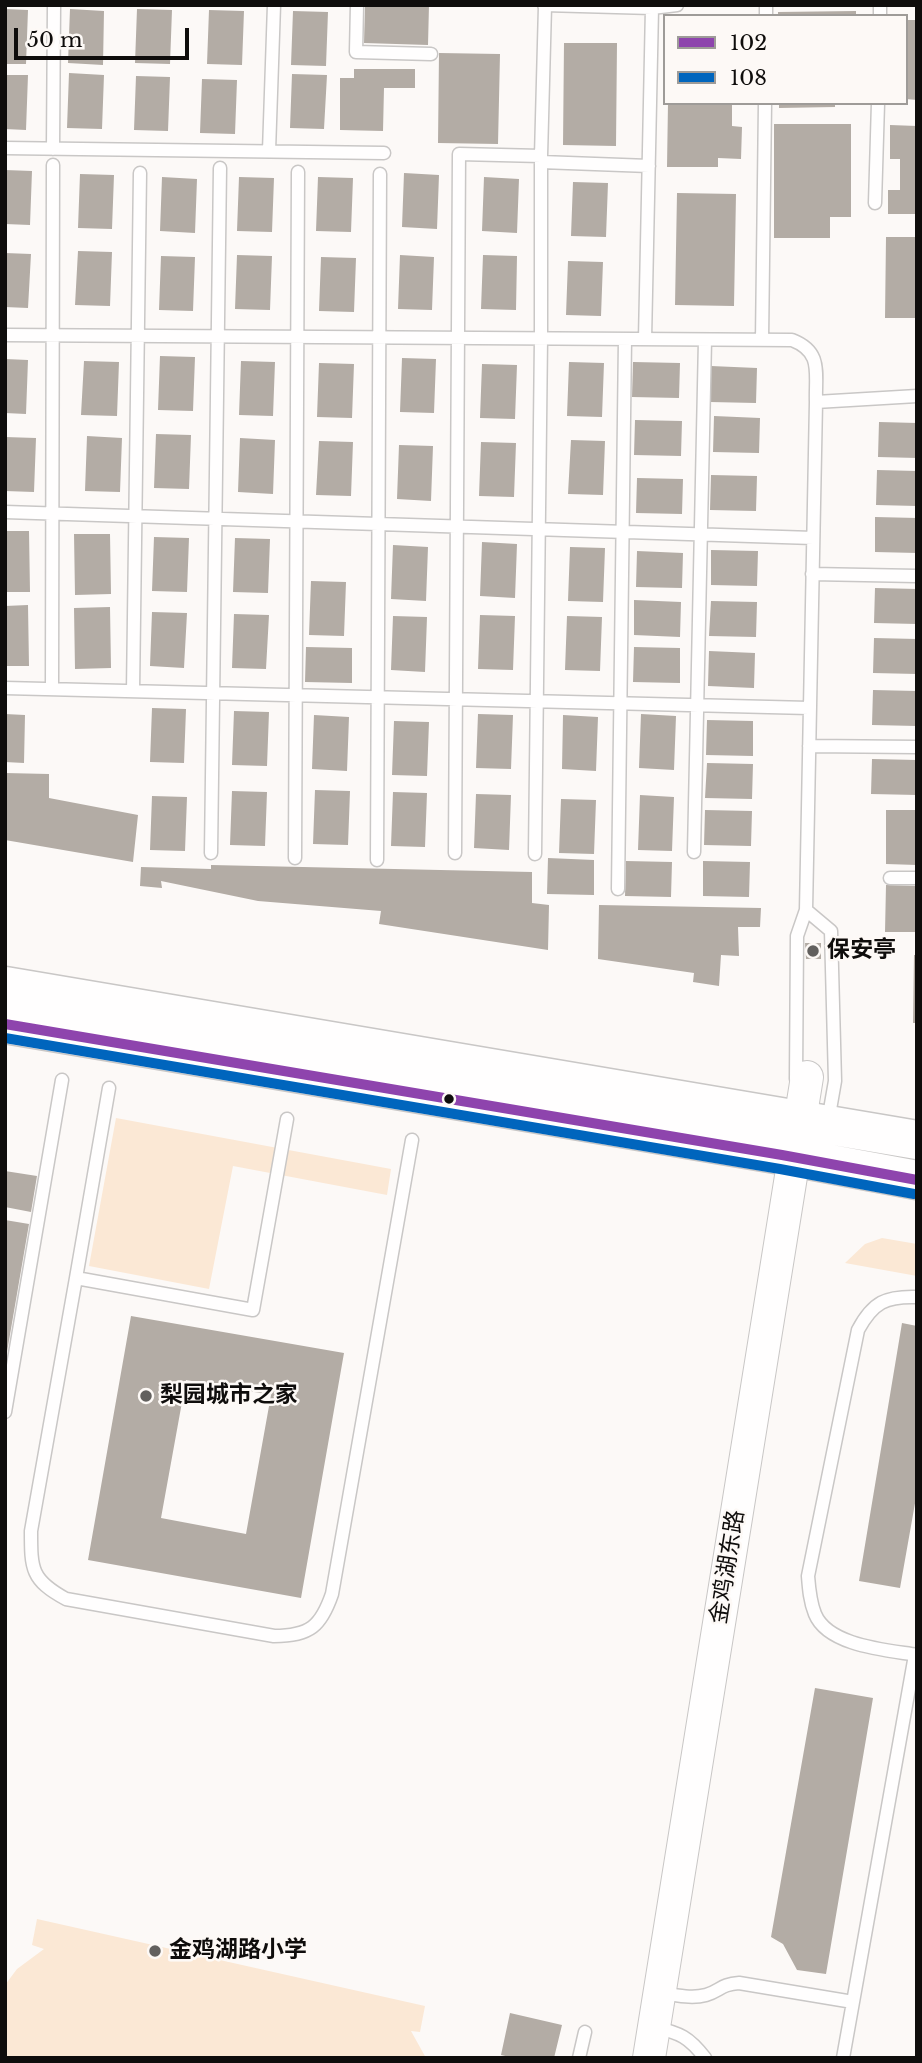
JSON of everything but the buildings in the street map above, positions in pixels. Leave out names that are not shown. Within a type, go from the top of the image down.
[{"type":"highway","points":[[5,986],[808,1140],[917,1180]]},
{"type":"highway","points":[[5,1024],[808,1140],[917,1140]]},
{"type":"street","name":"金鸡湖东路","points":[[649,2058],[808,1140],[807,1077]]},
{"type":"lane","points":[[53,149],[54,5]]},
{"type":"lane","points":[[270,151],[274,5]]},
{"type":"lane","points":[[356,5],[356,52],[431,54]]},
{"type":"lane","points":[[535,854],[544,6],[652,8],[677,5]]},
{"type":"lane","points":[[645,340],[652,8]]},
{"type":"lane","points":[[762,340],[765,105]]},
{"type":"lane","points":[[876,203],[878,105]]},
{"type":"lane","points":[[5,148],[384,153]]},
{"type":"lane","points":[[455,853],[459,154],[649,166]]},
{"type":"lane","points":[[52,689],[53,165]]},
{"type":"lane","points":[[211,853],[220,168]]},
{"type":"lane","points":[[295,858],[298,172]]},
{"type":"lane","points":[[133,691],[140,173]]},
{"type":"lane","points":[[377,860],[380,174]]},
{"type":"lane","points":[[5,335],[792,340],[805,345],[814,356],[816,402],[806,910],[797,936],[797,1075],[808,1140]]},
{"type":"lane","points":[[618,889],[625,340]]},
{"type":"lane","points":[[694,852],[705,340]]},
{"type":"lane","points":[[816,402],[917,396]]},
{"type":"lane","points":[[5,512],[813,538]]},
{"type":"lane","points":[[812,574],[917,576]]},
{"type":"lane","points":[[5,688],[809,708]]},
{"type":"lane","points":[[809,746],[917,747]]},
{"type":"lane","points":[[890,878],[917,878]]},
{"type":"lane","points":[[806,910],[831,931],[835,1081],[808,1140]]},
{"type":"lane","points":[[5,1412],[7,1386],[62,1080]]},
{"type":"lane","points":[[109,1088],[31,1531],[31,1553],[38,1580],[66,1599],[275,1636],[294,1636],[311,1628],[325,1615],[332,1594],[412,1140]]},
{"type":"lane","points":[[76,1278],[253,1310],[287,1119]]},
{"type":"lane","points":[[843,2058],[916,1655],[854,1645],[833,1634],[816,1616],[808,1576],[858,1330],[867,1313],[881,1301],[896,1297],[917,1297]]},
{"type":"lane","points":[[659,1992],[685,1997],[709,1994],[725,1984],[738,1983],[853,2002]]},
{"type":"lane","points":[[654,2027],[680,2033],[694,2044],[705,2058]]},
{"type":"lane","points":[[579,2058],[584,2032]]},
{"type":"shaded area","points":[[116,1118],[391,1169],[387,1195],[233,1166],[209,1289],[89,1266]]},
{"type":"shaded area","points":[[882,1238],[917,1244],[917,1276],[845,1263],[865,1244]]},
{"type":"shaded area","name":"金鸡湖路小学","points":[[37,1919],[425,2006],[420,2032],[411,2031],[426,2058],[5,2058],[5,1985],[17,1969],[44,1949],[32,1945]]},
{"type":"transit line","name":"102","points":[[5,1024],[917,1180]]},
{"type":"transit line","name":"108","points":[[5,1038],[914,1194]]},
{"type":"place","name":"保安亭","points":[[813,951]]},
{"type":"place","name":"梨园城市之家","points":[[146,1396]]},
{"type":"place","name":"金鸡湖路小学","points":[[155,1951]]}]
